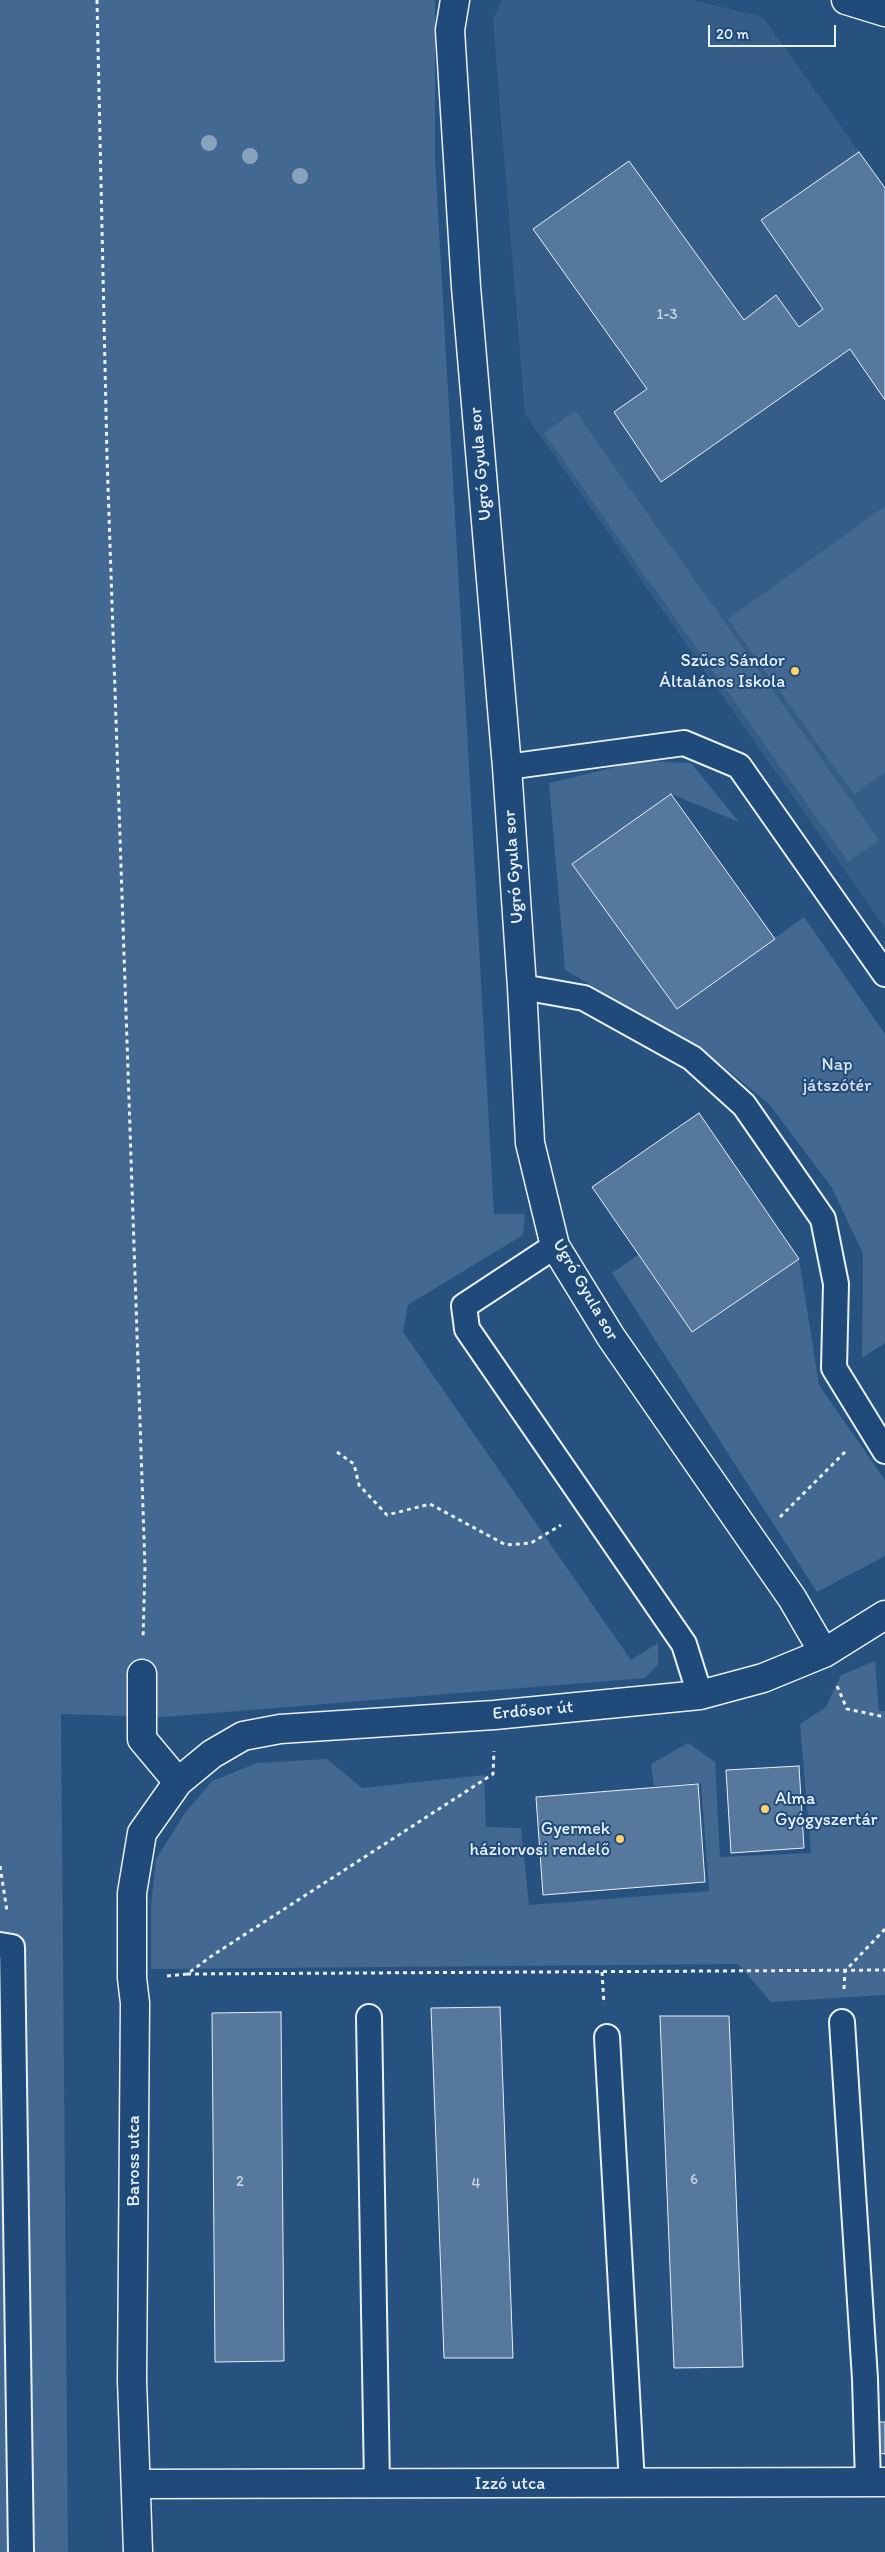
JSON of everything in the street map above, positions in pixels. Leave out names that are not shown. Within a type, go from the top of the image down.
[{"type":"street","name":"Ugró Gyula sor","points":[[455,0],[450,30],[466,287],[507,767],[522,987],[530,1143],[555,1246],[611,1337],[792,1598],[824,1653]]},
{"type":"street","points":[[846,0],[885,12]]},
{"type":"street","name":"Erdősor út","points":[[178,1782],[212,1754],[244,1736],[280,1729],[494,1715],[700,1695],[763,1678],[824,1653],[885,1615]]},
{"type":"street","points":[[142,1674],[142,1739],[178,1782]]},
{"type":"street","name":"Baross utca","points":[[138,2552],[132,2380],[135,2003],[132,1978],[132,1893],[142,1833],[178,1782]]},
{"type":"street","name":"Izzó utca","points":[[136,2484],[876,2482]]},
{"type":"lane","points":[[507,767],[684,743],[739,766],[885,974]]},
{"type":"lane","points":[[522,987],[584,998],[692,1058],[744,1105],[823,1219],[836,1284],[834,1368],[885,1451]]},
{"type":"lane","points":[[555,1246],[464,1306],[467,1329],[684,1644],[700,1695]]},
{"type":"lane","points":[[6,1946],[9,2445],[21,2552]]},
{"type":"lane","points":[[369,2018],[377,2484]]},
{"type":"lane","points":[[842,2022],[865,2379],[876,2482]]},
{"type":"lane","points":[[606,2037],[632,2484]]},
{"type":"path","points":[[97,0],[106,457],[145,1567],[142,1674]]},
{"type":"path","points":[[752,1541],[775,1522],[837,1458],[871,1429]]},
{"type":"path","points":[[337,1452],[354,1464],[359,1485],[387,1515],[430,1504],[506,1545],[531,1542],[590,1509]]},
{"type":"path","points":[[824,1653],[847,1709],[885,1717]]},
{"type":"path","points":[[187,1974],[213,1955],[493,1774],[494,1715]]},
{"type":"path","points":[[0,1866],[6,1946]]},
{"type":"path","points":[[845,1971],[885,1928]]},
{"type":"path","points":[[132,1978],[187,1974],[885,1970]]},
{"type":"shaded area","name":"Szűcs Sándor Általános Iskola","points":[[501,0],[693,0],[763,17],[885,188],[885,928],[525,414],[493,21]]},
{"type":"green space","points":[[0,0],[435,0],[435,158],[494,1214],[525,1214],[523,1235],[408,1305],[403,1332],[631,1660],[658,1643],[658,1664],[645,1678],[164,1717],[61,1714],[68,2552],[0,2552]]},
{"type":"green space","points":[[575,411],[879,840],[848,862],[544,433]]},
{"type":"green space","points":[[885,506],[885,772],[854,795],[728,619]]},
{"type":"green space","name":"Nap játszótér","points":[[641,761],[691,763],[739,822],[671,794],[573,864],[677,1009],[804,917],[885,1034],[885,1343],[862,1358],[863,1254],[832,1188],[769,1104],[708,1054],[565,970],[549,783]]},
{"type":"green space","points":[[638,1255],[692,1332],[799,1259],[819,1385],[885,1480],[885,1556],[817,1592],[612,1273]]},
{"type":"green space","points":[[875,1661],[879,1711],[885,1711],[885,1995],[771,2002],[738,1964],[151,1969],[151,1906],[156,1859],[185,1813],[212,1781],[257,1763],[327,1759],[362,1788],[484,1775],[486,1827],[521,1828],[529,1905],[709,1891],[701,1783],[654,1786],[651,1764],[688,1743],[715,1762],[720,1857],[811,1853],[800,1724],[826,1707],[841,1675]]},
{"type":"building","points":[[859,152],[885,188],[885,400],[850,349],[661,482],[614,412],[647,389],[533,229],[629,161],[744,320],[776,295],[799,327],[823,309],[761,220]]},
{"type":"building","points":[[671,794],[775,939],[677,1009],[572,864]]},
{"type":"building","points":[[699,1113],[799,1259],[692,1332],[592,1187]]},
{"type":"building","name":"Alma Gyógyszertár","points":[[799,1766],[804,1848],[731,1853],[726,1770]]},
{"type":"building","name":"Gyermek háziorvosi rendelő","points":[[698,1784],[705,1882],[543,1895],[536,1797]]},
{"type":"building","points":[[500,2007],[513,2358],[444,2358],[431,2008]]},
{"type":"building","points":[[281,2012],[284,2361],[215,2362],[212,2013]]},
{"type":"building","points":[[660,2016],[729,2016],[743,2367],[674,2368]]},
{"type":"building","points":[[879,2422],[885,2422],[885,2454],[878,2453]]},
{"type":"place","name":"Szűcs Sándor Általános Iskola","points":[[795,671]]},
{"type":"place","name":"Alma Gyógyszertár","points":[[765,1809]]},
{"type":"place","name":"Gyermek háziorvosi rendelő","points":[[620,1839]]}]
